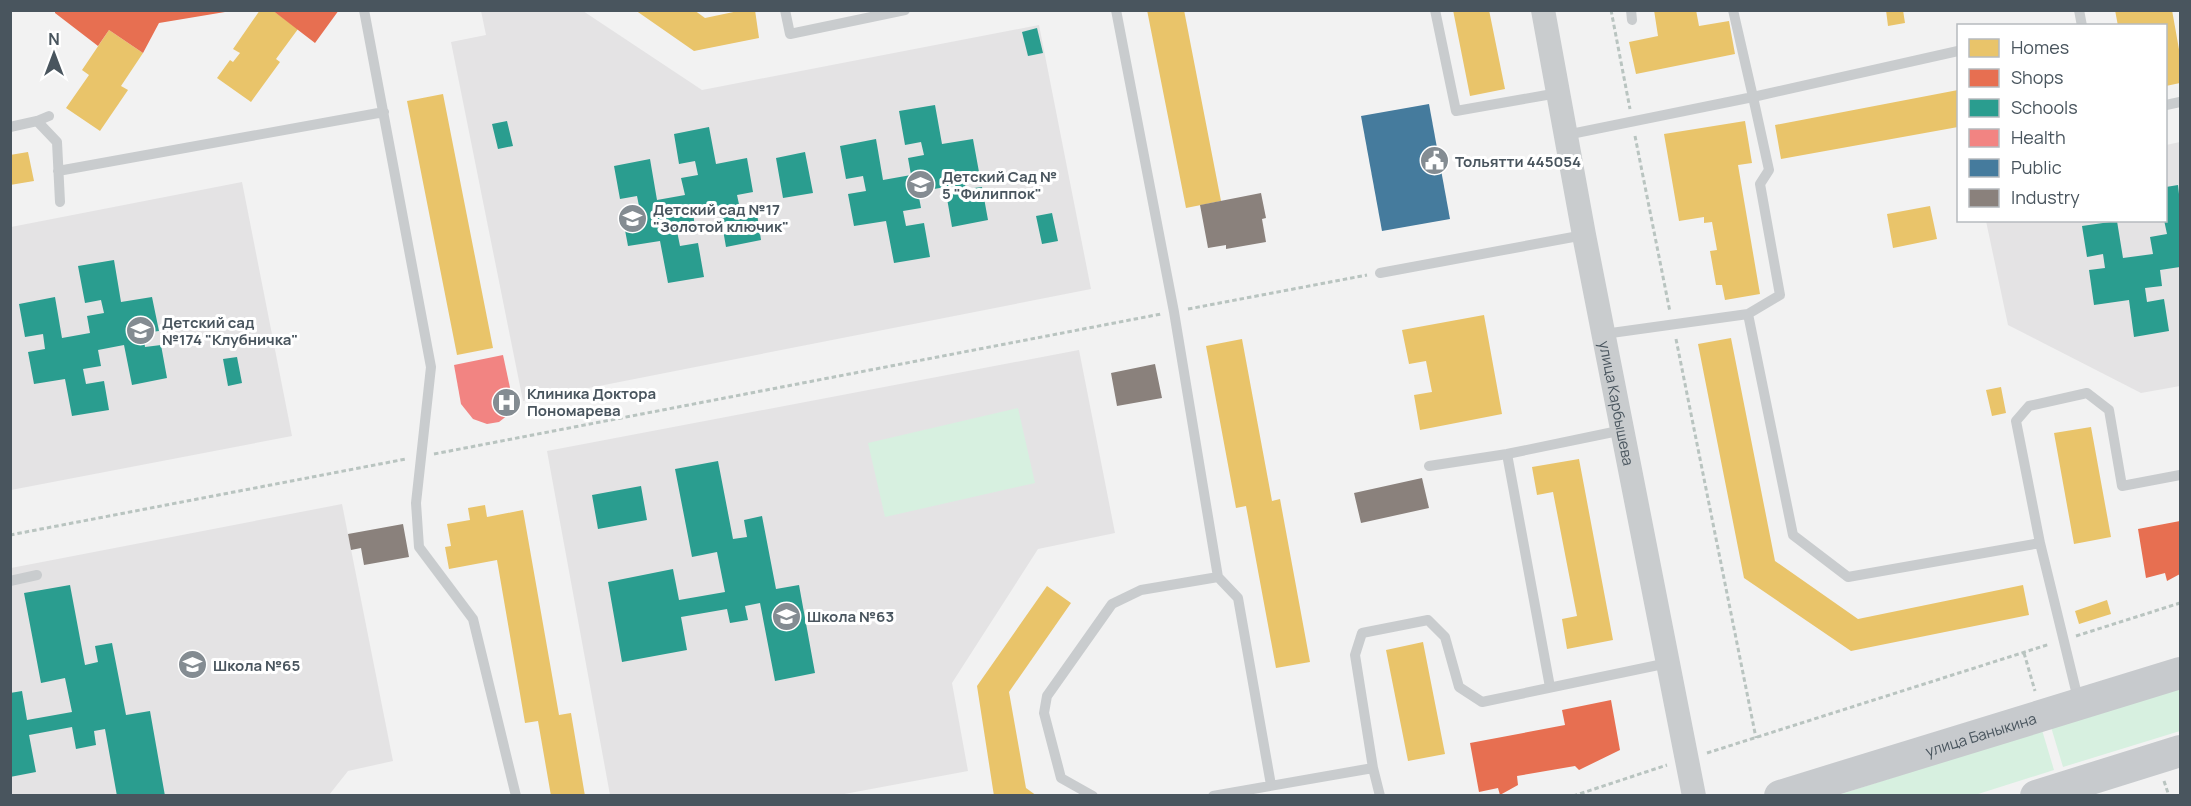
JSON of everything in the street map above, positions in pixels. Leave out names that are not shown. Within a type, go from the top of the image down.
[{"type":"main road","name":"улица Баныкина","points":[[1780,795],[2181,673]]},
{"type":"main road","points":[[2036,795],[2181,752]]},
{"type":"street","name":"улица Карбышева","points":[[1543,10],[1584,235],[1694,795]]},
{"type":"lane","points":[[364,10],[431,367],[416,503],[419,547],[472,619],[516,795]]},
{"type":"lane","points":[[785,10],[790,34],[905,10]]},
{"type":"lane","points":[[1116,10],[1174,312],[1218,577],[1238,598],[1271,785]]},
{"type":"lane","points":[[1434,10],[1455,111],[1558,93]]},
{"type":"lane","points":[[1604,334],[1748,314],[1780,295],[1760,184],[1769,170],[1733,10]]},
{"type":"lane","points":[[1566,135],[1753,97],[1957,51]]},
{"type":"lane","points":[[58,171],[384,112]]},
{"type":"lane","points":[[10,127],[49,116]]},
{"type":"lane","points":[[37,121],[57,142],[60,202]]},
{"type":"lane","points":[[1380,273],[1584,235]]},
{"type":"lane","points":[[1748,314],[1793,535],[1848,577],[2040,543]]},
{"type":"lane","points":[[2079,705],[2040,543],[2016,421],[2029,406],[2086,393],[2109,410],[2122,486],[2181,475]]},
{"type":"lane","points":[[1429,466],[1507,454],[1623,430]]},
{"type":"lane","points":[[1507,454],[1550,687]]},
{"type":"lane","points":[[10,581],[37,575]]},
{"type":"lane","points":[[1093,795],[1060,778],[1044,713],[1047,696],[1112,604],[1141,590],[1218,577]]},
{"type":"lane","points":[[1380,795],[1373,768],[1354,655],[1362,633],[1428,620],[1445,637],[1459,687],[1482,702],[1668,663]]},
{"type":"lane","points":[[1213,795],[1373,768]]},
{"type":"path","points":[[1611,10],[1756,738]]},
{"type":"path","points":[[10,535],[1380,273]]},
{"type":"path","points":[[1573,795],[2181,603]]},
{"type":"path","points":[[2024,652],[2037,696]]},
{"type":"path","points":[[2163,780],[2169,795]]},
{"type":"shaded area","points":[[481,11],[583,11],[702,90],[1039,25],[1091,289],[523,401],[451,42],[486,35]]},
{"type":"shaded area","points":[[2180,142],[2180,386],[2141,393],[2008,325],[1986,222],[2167,222],[2167,145]]},
{"type":"shaded area","name":"Детский сад №174 \"Клубничка\"","points":[[242,182],[292,436],[11,490],[11,227]]},
{"type":"shaded area","name":"Школа №63","points":[[1079,350],[1115,533],[1038,549],[952,683],[968,771],[839,795],[610,795],[547,451]]},
{"type":"shaded area","name":"Школа №65","points":[[342,504],[393,761],[348,771],[329,795],[11,796],[11,568]]},
{"type":"green space","points":[[1018,408],[1035,483],[885,517],[868,443]]},
{"type":"green space","points":[[2180,687],[2180,731],[2063,767],[2051,727]]},
{"type":"green space","points":[[2042,730],[2054,770],[1975,795],[1835,796]]},
{"type":"building: Homes","points":[[260,10],[272,10],[298,29],[276,59],[280,62],[251,102],[217,78],[230,60],[233,62],[240,53],[233,49]]},
{"type":"building: Homes","points":[[635,10],[694,10],[705,18],[743,10],[755,10],[759,38],[694,51]]},
{"type":"building: Homes","points":[[1147,10],[1184,10],[1221,201],[1186,208]]},
{"type":"building: Homes","points":[[1453,10],[1489,10],[1505,89],[1470,96]]},
{"type":"building: Homes","points":[[1654,10],[1696,10],[1699,26],[1729,21],[1735,54],[1636,74],[1629,42],[1658,36]]},
{"type":"building: Homes","points":[[1886,10],[1903,10],[1905,23],[1888,26]]},
{"type":"building: Homes","points":[[2115,10],[2172,10],[2180,55],[2180,83],[2167,86],[2167,24],[2118,24]]},
{"type":"building: Homes","points":[[109,30],[143,53],[121,86],[128,90],[100,131],[66,108],[89,75],[82,70]]},
{"type":"building: Homes","points":[[1957,90],[1957,127],[1781,159],[1775,125]]},
{"type":"building: Homes","points":[[443,94],[493,348],[457,355],[407,101]]},
{"type":"building: Homes","points":[[1745,121],[1752,163],[1738,165],[1760,294],[1725,300],[1722,285],[1716,285],[1710,251],[1717,250],[1712,222],[1704,223],[1704,217],[1679,221],[1664,134]]},
{"type":"building: Homes","points":[[28,152],[34,181],[10,185],[10,155]]},
{"type":"building: Homes","points":[[1930,206],[1937,239],[1893,248],[1887,214]]},
{"type":"building: Homes","points":[[1484,315],[1502,414],[1420,430],[1414,395],[1432,392],[1426,361],[1409,364],[1402,330]]},
{"type":"building: Homes","points":[[1731,338],[1775,561],[1858,619],[2023,585],[2029,615],[1851,651],[1744,578],[1698,344]]},
{"type":"building: Homes","points":[[1242,339],[1272,501],[1280,499],[1310,662],[1276,668],[1246,506],[1236,508],[1206,346]]},
{"type":"building: Homes","points":[[2001,387],[2006,413],[1992,416],[1986,390]]},
{"type":"building: Homes","points":[[2091,427],[2111,537],[2074,544],[2054,433]]},
{"type":"building: Homes","points":[[1579,459],[1613,640],[1567,649],[1562,619],[1577,616],[1553,492],[1537,495],[1532,467]]},
{"type":"building: Homes","points":[[485,505],[487,517],[523,510],[559,715],[571,713],[585,796],[551,796],[538,721],[525,723],[497,560],[449,569],[445,547],[451,546],[447,524],[470,520],[468,508]]},
{"type":"building: Homes","points":[[1047,586],[1071,603],[1009,692],[1026,788],[1037,796],[994,796],[977,686]]},
{"type":"building: Homes","points":[[2107,600],[2111,614],[2079,624],[2075,611]]},
{"type":"building: Homes","points":[[1423,642],[1445,754],[1408,761],[1386,650]]},
{"type":"building: Shops","points":[[55,10],[225,10],[225,12],[159,23],[143,53],[109,30],[98,46],[55,13]]},
{"type":"building: Shops","points":[[272,10],[339,10],[315,43]]},
{"type":"building: Shops","points":[[2180,521],[2180,574],[2167,581],[2165,573],[2146,578],[2138,529]]},
{"type":"building: Shops","points":[[1611,700],[1620,750],[1579,770],[1575,766],[1517,776],[1518,785],[1500,795],[1498,788],[1479,792],[1470,743],[1565,725],[1562,710]]},
{"type":"building: Schools","points":[[1037,28],[1043,53],[1028,56],[1022,32]]},
{"type":"building: Schools","points":[[935,105],[942,144],[973,139],[979,172],[963,175],[966,189],[982,187],[988,220],[952,227],[945,187],[918,192],[921,208],[903,211],[906,226],[924,223],[930,257],[894,263],[886,221],[854,226],[848,194],[866,191],[863,176],[846,179],[840,146],[876,139],[883,180],[911,175],[908,158],[924,155],[921,142],[905,145],[899,111]]},
{"type":"building: Schools","points":[[507,121],[513,146],[498,149],[492,124]]},
{"type":"building: Schools","points":[[709,127],[716,164],[747,158],[753,192],[737,195],[740,209],[756,207],[761,240],[726,247],[719,207],[693,212],[695,228],[677,231],[680,246],[698,243],[704,277],[668,283],[660,241],[628,246],[622,214],[640,211],[637,196],[620,199],[614,166],[650,159],[657,200],[685,195],[681,178],[698,175],[695,161],[679,164],[674,134]]},
{"type":"building: Schools","points":[[805,152],[813,193],[783,198],[776,158]]},
{"type":"building: Schools","points":[[2178,185],[2180,267],[2160,270],[2162,286],[2145,288],[2147,302],[2164,299],[2169,331],[2134,337],[2129,300],[2094,305],[2089,270],[2105,268],[2103,254],[2087,257],[2082,226],[2117,222],[2123,258],[2153,254],[2150,237],[2167,234],[2164,222],[2167,222],[2167,187]]},
{"type":"building: Schools","points":[[1052,213],[1058,241],[1042,244],[1036,216]]},
{"type":"building: Schools","points":[[114,260],[121,302],[152,297],[159,331],[143,333],[145,347],[161,345],[167,378],[132,385],[124,345],[98,350],[101,366],[83,369],[86,384],[104,381],[109,410],[72,416],[65,379],[34,384],[28,352],[45,349],[43,334],[25,337],[19,304],[55,297],[62,338],[90,333],[87,316],[104,313],[101,300],[85,303],[78,266]]},
{"type":"building: Schools","points":[[237,357],[242,383],[228,386],[223,359]]},
{"type":"building: Schools","points":[[718,461],[733,539],[747,537],[744,520],[762,516],[776,589],[799,585],[815,673],[775,681],[760,603],[745,606],[748,620],[730,623],[727,609],[681,617],[687,650],[622,662],[608,582],[673,569],[679,600],[725,592],[717,552],[692,557],[675,469]]},
{"type":"building: Schools","points":[[641,486],[647,520],[598,529],[592,495]]},
{"type":"building: Schools","points":[[70,585],[85,665],[98,662],[95,646],[112,643],[126,715],[150,711],[165,796],[117,796],[105,729],[94,731],[96,745],[76,749],[72,727],[29,735],[36,772],[10,777],[10,693],[22,691],[27,720],[72,712],[65,678],[41,683],[24,593]]},
{"type":"building: Health","points":[[503,355],[512,397],[508,415],[499,422],[487,424],[473,419],[461,404],[454,365]]},
{"type":"building: Public","points":[[1429,104],[1450,219],[1382,231],[1361,116]]},
{"type":"building: Industry","points":[[1261,193],[1266,218],[1262,219],[1266,242],[1226,249],[1226,245],[1208,248],[1200,205]]},
{"type":"building: Industry","points":[[1155,364],[1162,398],[1117,406],[1111,373]]},
{"type":"building: Industry","points":[[1422,478],[1429,508],[1361,523],[1354,493]]},
{"type":"building: Industry","points":[[403,524],[409,557],[364,565],[361,548],[351,550],[348,534]]},
{"type":"place","name":"Тольятти 445054","points":[[1434,161]]},
{"type":"place","name":"Детский Сад № 5 \"Филиппок\"","points":[[921,185]]},
{"type":"place","name":"Детский сад №17 \"Золотой ключик\"","points":[[632,218]]},
{"type":"place","name":"Детский сад №174 \"Клубничка\"","points":[[141,331]]},
{"type":"place","name":"Клиника Доктора Пономарева","points":[[506,402]]},
{"type":"place","name":"Школа №63","points":[[786,616]]},
{"type":"place","name":"Школа №65","points":[[192,665]]}]
